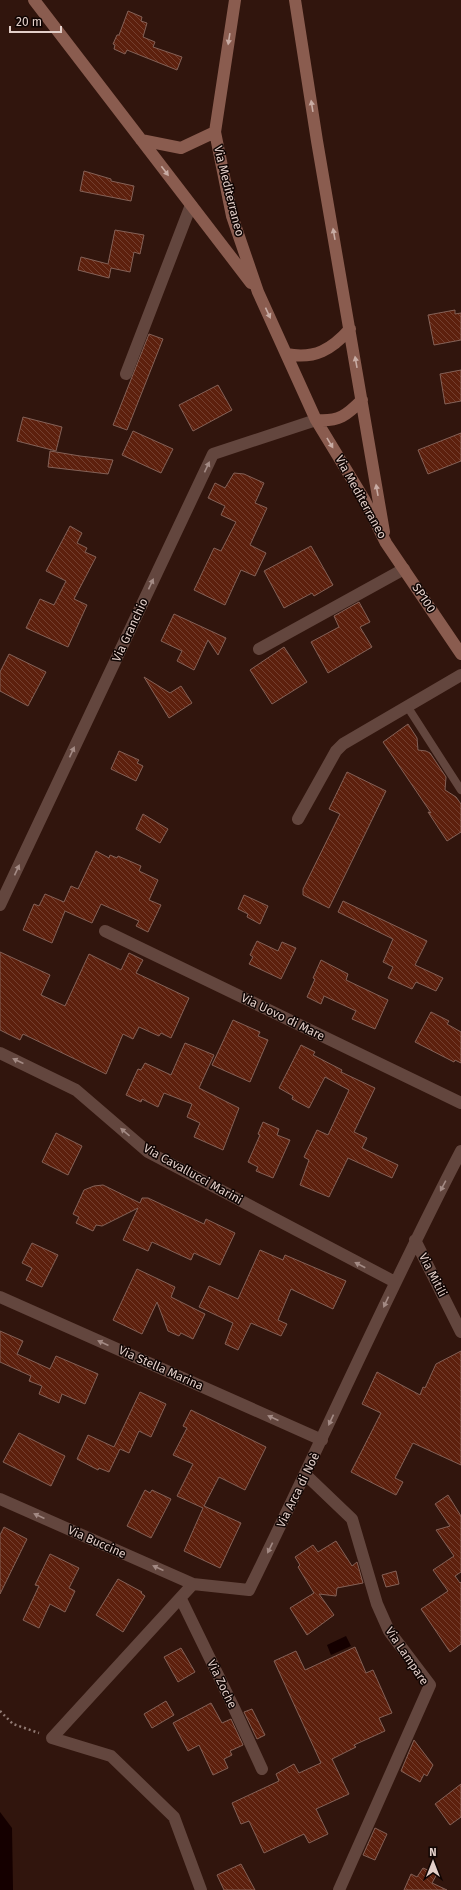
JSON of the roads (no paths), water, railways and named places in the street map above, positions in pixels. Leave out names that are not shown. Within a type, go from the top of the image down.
[{"type":"main road","points":[[34,0],[258,292]]},
{"type":"main road","name":"Via Mediterraneo","points":[[235,0],[215,132],[232,216],[258,292],[316,420],[364,499],[386,543]]},
{"type":"main road","name":"Via Mediterraneo","points":[[295,0],[317,141],[386,543]]},
{"type":"main road","points":[[141,140],[181,148],[215,132]]},
{"type":"main road","points":[[286,354],[297,356],[317,354],[337,344],[350,328]]},
{"type":"main road","points":[[316,420],[329,421],[343,417],[362,400]]},
{"type":"main road","name":"SP100","points":[[386,543],[461,654]]},
{"type":"street","points":[[126,374],[191,205]]},
{"type":"street","name":"Via Granchio","points":[[0,905],[213,454],[316,420]]},
{"type":"street","points":[[259,649],[404,569]]},
{"type":"street","points":[[298,819],[336,751],[343,744],[461,675]]},
{"type":"street","name":"Via Uovo di Mare","points":[[105,931],[461,1103]]},
{"type":"street","name":"Via Cavallucci Marini","points":[[0,1053],[76,1090],[148,1152],[395,1282]]},
{"type":"street","name":"Via Arca di Noè","points":[[193,1584],[249,1590],[306,1475],[415,1240],[461,1151]]},
{"type":"street","name":"Via Mitili","points":[[415,1240],[461,1332]]},
{"type":"street","name":"Via Stella Marina","points":[[0,1297],[322,1440]]},
{"type":"street","name":"Via Lampare","points":[[306,1475],[352,1519],[377,1604],[389,1631],[430,1685],[339,1890]]},
{"type":"street","name":"Via Buccine","points":[[0,1499],[193,1584]]},
{"type":"street","points":[[193,1584],[180,1600],[52,1738],[112,1756],[174,1817],[201,1890]]},
{"type":"street","name":"Via Zoche","points":[[180,1600],[234,1708],[262,1769]]},
{"type":"lane","points":[[407,706],[461,790]]}]
